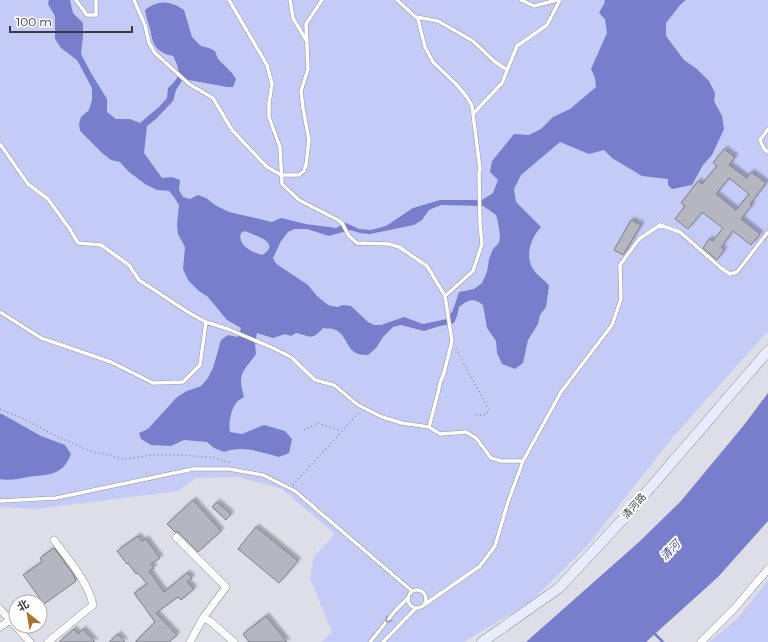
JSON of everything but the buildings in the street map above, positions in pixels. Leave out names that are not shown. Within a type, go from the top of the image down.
[{"type":"street","name":"清河路","points":[[482,642],[559,588],[625,517],[768,351]]},
{"type":"street","points":[[176,537],[226,587],[203,618],[190,642]]},
{"type":"street","points":[[48,642],[93,606],[90,594],[82,579],[54,540]]},
{"type":"street","points":[[701,642],[734,609],[768,569]]},
{"type":"street","points":[[0,609],[8,618]]},
{"type":"street","points":[[203,618],[210,621],[234,642]]},
{"type":"street","points":[[23,634],[30,642]]},
{"type":"lane","points":[[76,0],[87,15],[96,16],[96,0]]},
{"type":"lane","points":[[134,0],[145,25],[149,43],[154,53],[189,84],[213,98],[232,130],[267,167],[281,175],[299,175],[304,171],[306,165],[310,140],[301,91],[308,69],[306,24],[322,0]]},
{"type":"lane","points":[[229,0],[267,65],[271,75],[272,84],[268,103],[269,117],[280,147],[282,184],[299,200],[342,223],[349,236],[357,243],[389,244],[398,247],[427,266],[445,296],[452,341],[429,426]]},
{"type":"lane","points":[[290,0],[293,18],[306,41]]},
{"type":"lane","points":[[397,0],[418,19],[425,47],[432,62],[467,97],[472,106],[480,169],[480,224],[482,244],[473,271],[445,296]]},
{"type":"lane","points":[[521,0],[534,6],[558,0]]},
{"type":"lane","points":[[473,114],[502,83],[517,46],[547,26],[558,0]]},
{"type":"lane","points":[[415,17],[438,21],[473,41],[494,61],[507,70]]},
{"type":"lane","points":[[768,129],[760,140],[764,149],[768,152]]},
{"type":"lane","points":[[0,144],[28,184],[48,199],[78,243],[101,245],[130,265],[139,280],[178,307],[206,322],[228,329],[273,348],[291,358],[315,380],[334,385],[363,407],[382,417],[402,423],[429,426],[440,434],[466,432],[476,438],[491,458],[501,461],[523,461]]},
{"type":"lane","points":[[383,642],[416,608],[424,605],[480,566],[495,546],[508,502],[523,461],[561,392],[612,325],[621,299],[620,265],[639,238],[660,225],[680,232],[730,274],[737,272],[768,232]]},
{"type":"lane","points":[[0,312],[41,338],[111,362],[153,382],[183,382],[200,365],[206,322]]},
{"type":"lane","points":[[0,501],[56,498],[193,469],[229,469],[263,475],[295,491],[412,591]]},
{"type":"lane","points":[[370,642],[395,610],[407,599],[412,591],[418,590],[424,593],[426,599],[424,605]]},
{"type":"lane","points":[[407,599],[411,606],[416,608]]},
{"type":"path","points":[[452,341],[489,410],[486,415],[473,415]]},
{"type":"path","points":[[290,488],[363,407]]},
{"type":"path","points":[[0,409],[88,450],[124,459],[153,455],[211,457],[229,462],[236,466]]},
{"type":"path","points":[[304,430],[318,423],[341,431]]},
{"type":"shaded area","points":[[0,0],[768,0],[768,331],[673,437],[587,546],[530,602],[464,642],[322,642],[332,632],[310,578],[314,556],[335,534],[282,489],[238,477],[196,478],[178,491],[36,509],[0,507]]},
{"type":"shaded area","points":[[768,580],[768,642],[709,642],[738,618]]},
{"type":"water","points":[[49,0],[70,0],[73,13],[83,23],[81,54],[107,99],[107,112],[116,119],[130,119],[140,123],[167,98],[168,88],[178,74],[173,56],[162,52],[153,42],[145,10],[154,4],[164,2],[174,4],[184,10],[192,37],[201,46],[215,51],[218,59],[236,79],[233,87],[227,87],[183,79],[176,90],[173,101],[147,126],[144,153],[162,178],[172,177],[180,180],[179,190],[183,197],[190,199],[198,195],[206,198],[215,205],[229,212],[272,222],[281,218],[306,224],[336,228],[346,223],[359,229],[371,230],[386,226],[413,208],[440,200],[482,200],[493,193],[498,180],[490,172],[492,161],[514,134],[529,135],[541,129],[553,117],[570,109],[596,87],[595,78],[591,69],[607,33],[605,19],[599,13],[605,2],[604,0],[686,0],[680,5],[666,23],[666,36],[684,60],[697,69],[709,81],[715,93],[714,101],[722,116],[724,129],[712,155],[703,165],[692,185],[672,189],[668,185],[668,179],[642,176],[612,158],[604,150],[589,154],[560,142],[521,175],[514,189],[516,202],[541,227],[533,238],[531,244],[529,251],[530,263],[533,269],[549,286],[546,307],[540,315],[538,324],[528,340],[523,363],[515,369],[502,364],[497,353],[496,341],[487,328],[483,305],[473,300],[468,301],[459,307],[454,323],[424,331],[401,325],[393,327],[383,337],[376,348],[368,355],[355,352],[351,349],[339,332],[332,329],[323,328],[313,336],[296,333],[291,336],[285,334],[273,338],[257,333],[255,344],[256,354],[242,373],[241,377],[244,397],[237,402],[231,413],[229,429],[230,432],[242,434],[264,425],[285,431],[292,439],[289,453],[279,457],[245,449],[224,452],[214,448],[207,442],[184,440],[171,446],[151,445],[141,439],[139,433],[148,429],[177,397],[187,391],[201,386],[208,378],[213,368],[221,340],[228,335],[238,337],[241,328],[227,320],[208,297],[199,291],[188,280],[183,269],[185,247],[178,234],[177,225],[179,205],[174,197],[169,191],[157,190],[145,184],[129,172],[120,162],[111,160],[102,153],[80,131],[79,124],[81,117],[89,110],[92,100],[92,88],[77,60],[61,48],[55,39],[55,16],[48,4]],"holes":[[[441,205],[483,206],[496,215],[500,235],[499,243],[493,249],[489,259],[487,272],[482,283],[474,289],[459,292],[453,310],[447,319],[423,324],[404,317],[381,325],[374,325],[368,322],[351,306],[343,305],[337,307],[328,305],[317,296],[308,285],[278,265],[273,258],[281,241],[288,232],[294,229],[307,229],[329,236],[350,230],[370,234],[414,225],[422,220],[429,210]],[[245,231],[265,240],[268,243],[268,251],[262,255],[246,247],[241,241],[240,237],[241,233]]]},
{"type":"water","name":"清河","points":[[768,393],[768,521],[718,577],[646,642],[526,642],[639,542],[681,501],[744,425]]},
{"type":"water","points":[[0,414],[41,436],[65,445],[71,454],[63,467],[54,473],[14,480],[0,479]]},
{"type":"waterway","points":[[654,633],[663,642]]}]
